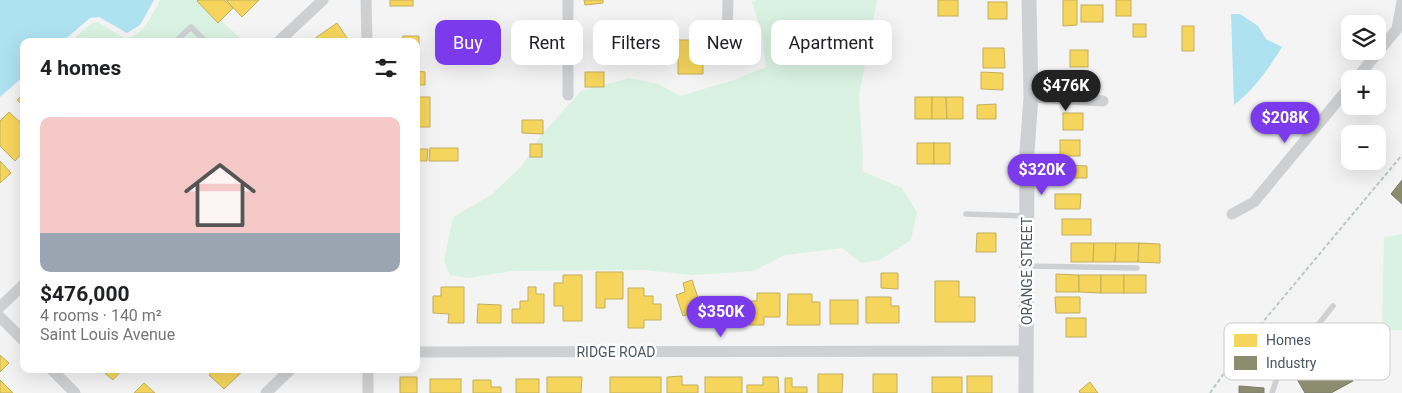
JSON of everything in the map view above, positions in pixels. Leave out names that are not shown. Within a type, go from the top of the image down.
[{"type":"street","points":[[366,0],[366,38]]},
{"type":"street","points":[[568,0],[568,95]]},
{"type":"street","points":[[728,0],[728,20]]},
{"type":"street","name":"ORANGE STREET","points":[[1026,393],[1027,151],[1031,97],[1029,0]]},
{"type":"street","points":[[1364,70],[1397,30],[1402,1]]},
{"type":"street","points":[[283,38],[318,2]]},
{"type":"street","points":[[1031,97],[1102,101]]},
{"type":"street","points":[[1232,214],[1254,202],[1341,97]]},
{"type":"street","points":[[0,307],[20,288]]},
{"type":"street","points":[[0,317],[20,337]]},
{"type":"street","name":"RIDGE ROAD","points":[[420,352],[1026,351]]},
{"type":"street","points":[[55,373],[75,393]]},
{"type":"street","points":[[266,393],[287,373]]},
{"type":"street","points":[[368,373],[368,393]]},
{"type":"lane","points":[[179,38],[191,27],[201,38]]},
{"type":"lane","points":[[966,214],[1027,216]]},
{"type":"lane","points":[[1027,266],[1137,268]]},
{"type":"lane","points":[[1319,323],[1333,306]]},
{"type":"lane","points":[[1272,393],[1276,380]]},
{"type":"path","points":[[1262,323],[1402,155]]},
{"type":"path","points":[[1210,393],[1224,373]]},
{"type":"green space","points":[[160,0],[199,0],[240,38],[124,38],[137,34],[150,18]]},
{"type":"green space","points":[[756,0],[877,0],[873,20],[771,20],[771,65],[865,65],[859,96],[863,155],[862,171],[902,188],[917,213],[911,240],[880,260],[861,263],[842,248],[785,255],[753,271],[692,275],[644,270],[511,271],[469,278],[450,275],[444,260],[453,217],[491,195],[522,166],[541,135],[581,91],[629,78],[658,84],[680,96],[734,80],[766,67],[761,20],[758,20],[752,2]]},
{"type":"green space","points":[[98,22],[124,38],[74,38],[92,23]]},
{"type":"green space","points":[[1402,234],[1402,330],[1390,330],[1390,323],[1382,323],[1384,237]]},
{"type":"water","points":[[0,0],[154,0],[140,25],[127,33],[99,17],[90,18],[67,38],[20,38],[20,80],[0,97]]},
{"type":"water","points":[[1231,14],[1240,14],[1258,26],[1266,39],[1282,47],[1255,86],[1234,105]]},
{"type":"building: Homes","points":[[198,0],[224,0],[233,8],[218,23]]},
{"type":"building: Homes","points":[[226,0],[259,0],[242,17]]},
{"type":"building: Homes","points":[[390,0],[413,0],[413,6],[390,6]]},
{"type":"building: Homes","points":[[584,0],[603,0],[603,3],[585,5]]},
{"type":"building: Homes","points":[[938,0],[958,0],[958,16],[938,16]]},
{"type":"building: Homes","points":[[1063,0],[1077,0],[1077,25],[1063,26]]},
{"type":"building: Homes","points":[[1116,0],[1131,0],[1131,16],[1116,16]]},
{"type":"building: Homes","points":[[988,2],[1007,2],[1007,19],[988,19]]},
{"type":"building: Homes","points":[[1081,5],[1103,5],[1103,22],[1081,22]]},
{"type":"building: Homes","points":[[337,23],[347,38],[315,38]]},
{"type":"building: Homes","points":[[1133,24],[1146,24],[1146,37],[1133,37]]},
{"type":"building: Homes","points":[[1182,26],[1194,26],[1194,51],[1182,51]]},
{"type":"building: Homes","points":[[403,36],[419,36],[419,38],[403,38]]},
{"type":"building: Homes","points":[[679,40],[689,40],[689,65],[703,65],[703,74],[678,74]]},
{"type":"building: Homes","points":[[983,48],[1004,48],[1005,68],[983,68]]},
{"type":"building: Homes","points":[[1070,50],[1088,50],[1088,67],[1070,67]]},
{"type":"building: Homes","points":[[420,71],[425,72],[425,85],[420,85]]},
{"type":"building: Homes","points":[[585,72],[604,72],[604,87],[585,87]]},
{"type":"building: Homes","points":[[981,72],[1003,73],[1003,90],[981,89]]},
{"type":"building: Homes","points":[[420,97],[430,97],[430,127],[420,127]]},
{"type":"building: Homes","points":[[915,97],[932,97],[932,119],[915,119]]},
{"type":"building: Homes","points":[[932,97],[946,97],[947,119],[932,119]]},
{"type":"building: Homes","points":[[946,97],[963,97],[963,119],[947,119]]},
{"type":"building: Homes","points":[[996,104],[996,119],[977,119],[977,105]]},
{"type":"building: Homes","points":[[9,112],[20,122],[20,155],[15,161],[0,146],[0,121]]},
{"type":"building: Homes","points":[[1063,113],[1083,113],[1083,130],[1063,130]]},
{"type":"building: Homes","points":[[522,120],[543,120],[543,134],[522,133]]},
{"type":"building: Homes","points":[[1060,140],[1080,140],[1080,156],[1060,156]]},
{"type":"building: Homes","points":[[917,143],[934,143],[934,164],[917,164]]},
{"type":"building: Homes","points":[[934,143],[950,143],[950,164],[934,164]]},
{"type":"building: Homes","points":[[530,144],[542,144],[542,157],[530,157]]},
{"type":"building: Homes","points":[[430,148],[458,148],[458,161],[429,161]]},
{"type":"building: Homes","points":[[420,149],[428,149],[427,161],[420,161]]},
{"type":"building: Homes","points":[[0,161],[11,173],[0,183]]},
{"type":"building: Homes","points":[[1066,165],[1087,166],[1087,178],[1066,178]]},
{"type":"building: Homes","points":[[1055,194],[1081,194],[1080,209],[1055,209]]},
{"type":"building: Homes","points":[[1062,219],[1091,219],[1091,235],[1062,235]]},
{"type":"building: Homes","points":[[977,233],[996,233],[996,252],[976,252]]},
{"type":"building: Homes","points":[[1071,243],[1094,243],[1093,262],[1071,262]]},
{"type":"building: Homes","points":[[1094,243],[1116,243],[1115,262],[1093,262]]},
{"type":"building: Homes","points":[[1116,243],[1139,243],[1138,262],[1115,262]]},
{"type":"building: Homes","points":[[1139,243],[1160,244],[1160,263],[1138,262]]},
{"type":"building: Homes","points":[[596,272],[623,272],[623,299],[605,299],[605,308],[596,308]]},
{"type":"building: Homes","points":[[881,273],[898,273],[898,289],[881,288]]},
{"type":"building: Homes","points":[[1056,274],[1079,275],[1079,292],[1056,292]]},
{"type":"building: Homes","points":[[563,275],[582,275],[582,321],[563,321],[563,306],[554,306],[554,283],[563,283]]},
{"type":"building: Homes","points":[[1079,275],[1101,275],[1101,293],[1079,292]]},
{"type":"building: Homes","points":[[1101,275],[1124,275],[1124,293],[1101,293]]},
{"type":"building: Homes","points":[[1124,275],[1146,275],[1146,293],[1124,293]]},
{"type":"building: Homes","points":[[692,280],[702,310],[683,316],[676,295],[685,292],[683,283]]},
{"type":"building: Homes","points":[[935,281],[959,281],[959,297],[975,297],[975,322],[935,322]]},
{"type":"building: Homes","points":[[441,287],[464,287],[464,323],[448,323],[449,314],[433,313],[433,296],[441,296]]},
{"type":"building: Homes","points":[[528,287],[536,287],[536,294],[544,294],[544,323],[512,323],[512,309],[520,309],[520,301],[528,301]]},
{"type":"building: Homes","points":[[628,288],[644,288],[644,296],[653,296],[653,304],[661,304],[661,320],[644,320],[644,328],[628,328]]},
{"type":"building: Homes","points":[[757,293],[780,293],[780,317],[764,317],[764,325],[749,325],[749,301],[757,301]]},
{"type":"building: Homes","points":[[788,294],[812,294],[812,302],[820,302],[820,325],[787,325]]},
{"type":"building: Homes","points":[[866,297],[891,297],[891,306],[899,306],[899,323],[866,323]]},
{"type":"building: Homes","points":[[1055,297],[1080,297],[1080,313],[1056,313]]},
{"type":"building: Homes","points":[[830,300],[858,300],[858,324],[830,324]]},
{"type":"building: Homes","points":[[478,304],[501,305],[501,323],[477,323]]},
{"type":"building: Homes","points":[[726,305],[741,305],[742,318],[726,318]]},
{"type":"building: Homes","points":[[1066,318],[1086,318],[1086,337],[1066,337]]},
{"type":"building: Homes","points":[[0,355],[9,363],[0,372]]},
{"type":"building: Homes","points":[[105,373],[119,373],[113,380]]},
{"type":"building: Homes","points":[[211,373],[241,373],[224,389],[209,375]]},
{"type":"building: Homes","points":[[818,374],[843,374],[842,393],[818,393]]},
{"type":"building: Homes","points":[[873,374],[897,374],[897,393],[873,393]]},
{"type":"building: Homes","points":[[682,376],[682,385],[698,385],[698,393],[667,393],[667,377]]},
{"type":"building: Homes","points":[[967,376],[992,376],[992,393],[967,393]]},
{"type":"building: Homes","points":[[400,377],[417,377],[417,393],[400,393]]},
{"type":"building: Homes","points":[[547,377],[582,377],[581,393],[547,393]]},
{"type":"building: Homes","points":[[610,377],[661,377],[661,393],[610,393]]},
{"type":"building: Homes","points":[[705,377],[742,377],[742,393],[705,393]]},
{"type":"building: Homes","points":[[763,377],[778,377],[779,393],[747,393],[747,385],[763,385]]},
{"type":"building: Homes","points":[[932,377],[962,377],[962,393],[932,393]]},
{"type":"building: Homes","points":[[785,378],[792,378],[792,387],[807,387],[807,393],[785,393]]},
{"type":"building: Homes","points":[[430,379],[461,379],[461,393],[430,393]]},
{"type":"building: Homes","points":[[516,379],[539,379],[539,393],[516,393]]},
{"type":"building: Homes","points":[[0,380],[13,393],[0,393]]},
{"type":"building: Homes","points":[[473,380],[491,380],[491,387],[501,387],[501,393],[473,393]]},
{"type":"building: Homes","points":[[1090,382],[1098,393],[1080,393],[1079,391]]},
{"type":"building: Homes","points":[[144,383],[155,393],[134,393]]},
{"type":"building: Industry","points":[[1402,180],[1402,204],[1391,194]]},
{"type":"building: Industry","points":[[1298,380],[1353,381],[1331,393],[1305,393]]},
{"type":"building: Industry","points":[[1239,386],[1264,388],[1264,393],[1239,393]]}]
